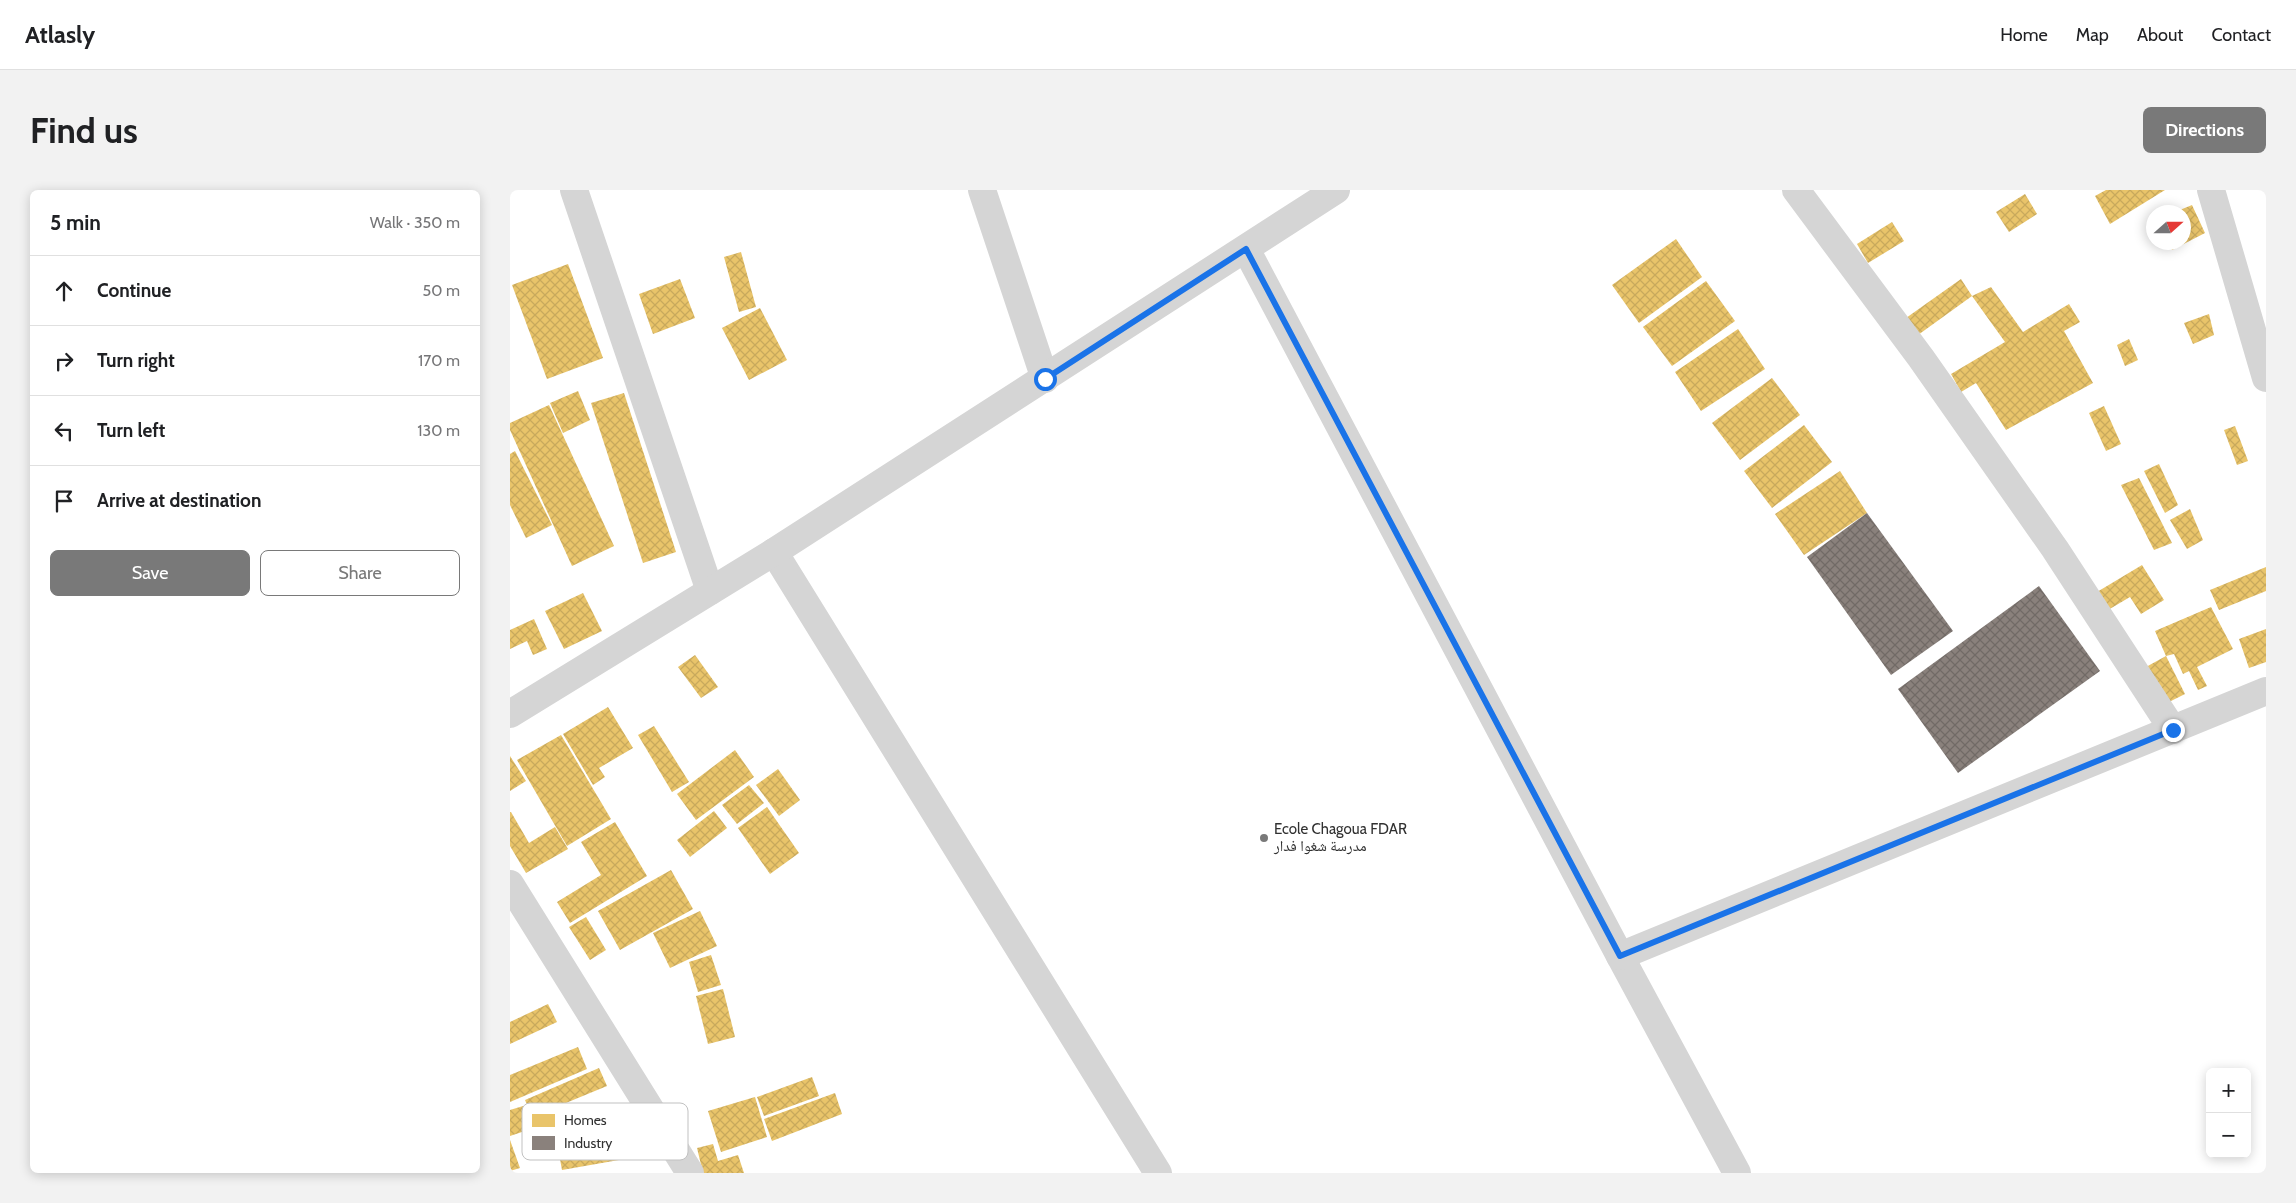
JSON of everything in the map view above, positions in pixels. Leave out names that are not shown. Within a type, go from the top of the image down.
[{"type":"street","points":[[574,190],[710,591]]},
{"type":"street","points":[[982,190],[1045,379]]},
{"type":"street","points":[[510,714],[774,552],[1336,190]]},
{"type":"street","points":[[1796,190],[1921,358],[2055,549],[2173,730]]},
{"type":"street","points":[[2211,190],[2266,378]]},
{"type":"street","points":[[1246,249],[1737,1173]]},
{"type":"street","points":[[774,552],[1158,1173]]},
{"type":"street","points":[[1620,956],[2266,691]]},
{"type":"street","points":[[510,884],[646,1103]]},
{"type":"street","points":[[682,1160],[690,1173]]},
{"type":"building: Homes","points":[[2106,190],[2165,190],[2110,224],[2095,196]]},
{"type":"building: Homes","points":[[2025,194],[2037,214],[2009,232],[1996,212]]},
{"type":"building: Homes","points":[[2191,205],[2205,233],[2191,240]]},
{"type":"building: Homes","points":[[1892,222],[1904,241],[1868,263],[1857,244]]},
{"type":"building: Homes","points":[[1676,239],[1702,277],[1639,323],[1612,285]]},
{"type":"building: Homes","points":[[741,252],[756,307],[739,312],[724,257]]},
{"type":"building: Homes","points":[[568,264],[603,358],[547,379],[512,285]]},
{"type":"building: Homes","points":[[680,279],[695,318],[653,334],[639,294]]},
{"type":"building: Homes","points":[[1961,279],[1972,296],[1918,335],[1906,318]]},
{"type":"building: Homes","points":[[1706,281],[1735,321],[1672,366],[1643,327]]},
{"type":"building: Homes","points":[[1991,287],[2023,332],[2069,304],[2080,322],[2064,331],[2093,383],[2006,430],[1976,383],[1961,392],[1951,374],[2005,342],[1972,296]]},
{"type":"building: Homes","points":[[760,308],[787,360],[749,380],[722,328]]},
{"type":"building: Homes","points":[[2209,314],[2214,335],[2193,344],[2184,323]]},
{"type":"building: Homes","points":[[1738,329],[1765,369],[1701,411],[1675,372]]},
{"type":"building: Homes","points":[[2129,339],[2138,360],[2125,366],[2117,345]]},
{"type":"building: Homes","points":[[1772,378],[1800,415],[1740,460],[1712,423]]},
{"type":"building: Homes","points":[[578,391],[590,420],[563,433],[550,403]]},
{"type":"building: Homes","points":[[624,393],[676,552],[643,563],[591,403]]},
{"type":"building: Homes","points":[[549,405],[614,546],[572,566],[510,430],[510,423]]},
{"type":"building: Homes","points":[[2104,406],[2121,444],[2106,451],[2089,413]]},
{"type":"building: Homes","points":[[1804,425],[1832,462],[1772,508],[1744,471]]},
{"type":"building: Homes","points":[[2235,426],[2248,461],[2237,465],[2224,430]]},
{"type":"building: Homes","points":[[515,451],[552,525],[526,538],[510,505],[510,454]]},
{"type":"building: Homes","points":[[2159,464],[2178,505],[2165,513],[2144,471]]},
{"type":"building: Homes","points":[[1840,471],[1867,513],[1804,555],[1775,514]]},
{"type":"building: Homes","points":[[2139,478],[2172,543],[2154,550],[2121,485]]},
{"type":"building: Homes","points":[[2190,509],[2203,540],[2187,549],[2170,520]]},
{"type":"building: Homes","points":[[2142,565],[2164,600],[2141,614],[2130,597],[2108,610],[2097,592]]},
{"type":"building: Homes","points":[[2266,567],[2266,591],[2219,610],[2210,590]]},
{"type":"building: Homes","points":[[583,593],[602,631],[564,649],[545,611]]},
{"type":"building: Homes","points":[[2211,607],[2233,649],[2197,667],[2207,686],[2198,690],[2189,671],[2183,674],[2174,654],[2166,656],[2155,631]]},
{"type":"building: Homes","points":[[534,619],[547,649],[533,655],[527,641],[510,649],[510,630]]},
{"type":"building: Homes","points":[[2266,629],[2266,662],[2249,668],[2239,639]]},
{"type":"building: Homes","points":[[695,655],[718,687],[701,698],[678,667]]},
{"type":"building: Homes","points":[[2166,656],[2185,694],[2165,704],[2146,667]]},
{"type":"building: Homes","points":[[608,707],[633,748],[599,768],[605,777],[593,785],[563,734]]},
{"type":"building: Homes","points":[[654,726],[689,782],[672,792],[638,735]]},
{"type":"building: Homes","points":[[561,735],[611,819],[567,846],[517,760]]},
{"type":"building: Homes","points":[[735,750],[754,777],[696,820],[677,794]]},
{"type":"building: Homes","points":[[510,756],[526,781],[510,791]]},
{"type":"building: Homes","points":[[778,769],[800,800],[779,816],[756,785]]},
{"type":"building: Homes","points":[[749,785],[764,803],[737,824],[722,805]]},
{"type":"building: Homes","points":[[767,807],[799,853],[770,874],[738,828]]},
{"type":"building: Homes","points":[[714,811],[727,828],[690,857],[677,840]]},
{"type":"building: Homes","points":[[510,812],[529,843],[555,827],[568,849],[526,873],[510,846]]},
{"type":"building: Homes","points":[[615,822],[647,876],[570,923],[557,902],[601,875],[581,842]]},
{"type":"building: Homes","points":[[671,870],[693,909],[620,950],[598,911]]},
{"type":"building: Homes","points":[[700,911],[717,946],[670,968],[653,933]]},
{"type":"building: Homes","points":[[586,917],[606,950],[590,960],[569,927]]},
{"type":"building: Homes","points":[[711,955],[721,985],[698,992],[689,962]]},
{"type":"building: Homes","points":[[723,989],[735,1037],[708,1044],[696,996]]},
{"type":"building: Homes","points":[[548,1004],[557,1022],[510,1044],[510,1022]]},
{"type":"building: Homes","points":[[578,1047],[587,1069],[510,1102],[510,1075]]},
{"type":"building: Homes","points":[[599,1068],[607,1086],[566,1103],[526,1103],[525,1100]]},
{"type":"building: Homes","points":[[812,1077],[819,1096],[764,1116],[757,1097]]},
{"type":"building: Homes","points":[[835,1093],[842,1114],[772,1141],[764,1119]]},
{"type":"building: Homes","points":[[755,1097],[767,1137],[721,1152],[708,1111]]},
{"type":"building: Homes","points":[[522,1106],[522,1132],[510,1136],[510,1110]]},
{"type":"building: Homes","points":[[510,1140],[520,1168],[510,1171]]},
{"type":"building: Homes","points":[[713,1144],[718,1161],[738,1155],[744,1173],[703,1173],[697,1148]]},
{"type":"building: Homes","points":[[560,1160],[619,1160],[562,1170]]},
{"type":"building: Industry","points":[[1867,513],[1953,631],[1891,675],[1807,557]]},
{"type":"building: Industry","points":[[2039,586],[2100,671],[1958,773],[1898,689]]},
{"type":"place","name":"Ecole Chagoua FDAR مدرسة شغوا فدار","points":[[1264,838]]},
{"type":"route","points":[[1045,379],[1246,249],[1620,956],[2173,730]]}]
